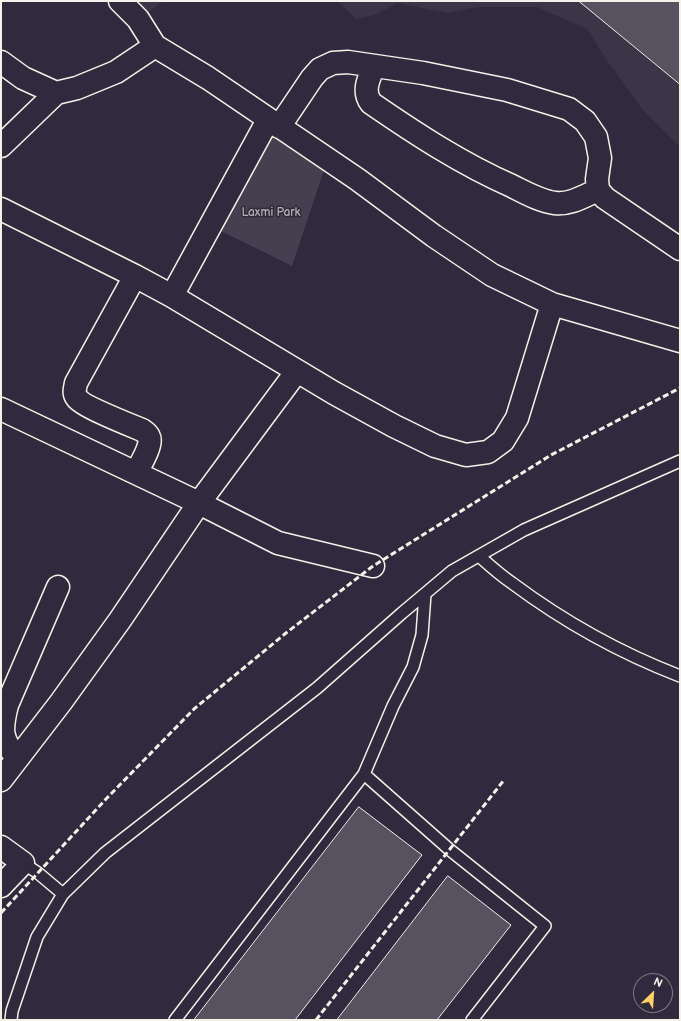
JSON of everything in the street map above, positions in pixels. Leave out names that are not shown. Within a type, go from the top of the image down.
[{"type":"street","points":[[120,1],[138,19],[155,46],[208,78],[357,179],[434,236],[492,275],[552,304],[680,341]]},
{"type":"street","points":[[1,146],[56,93],[77,88],[116,72],[155,46]]},
{"type":"street","points":[[1,62],[23,78],[56,93]]},
{"type":"street","points":[[172,296],[274,123],[320,68],[333,63],[348,62],[422,73],[507,90],[569,109],[584,121],[596,137],[600,158],[597,178],[598,190],[605,198],[680,249]]},
{"type":"street","points":[[374,66],[366,89],[366,97],[370,103],[413,133],[450,155],[489,176],[540,199],[556,203],[571,202],[598,190]]},
{"type":"street","points":[[1,209],[136,276],[297,371],[381,418],[435,446],[466,455],[488,452],[503,441],[517,418],[552,304]]},
{"type":"street","points":[[136,276],[76,383],[74,393],[77,399],[86,405],[142,430],[149,435],[149,447],[136,473]]},
{"type":"street","points":[[1,780],[61,702],[120,620],[199,503],[297,371]]},
{"type":"street","points":[[1,409],[199,503],[278,543],[373,566]]},
{"type":"street","points":[[18,758],[8,748],[3,736],[3,721],[7,705],[58,587]]},
{"type":"street","points":[[1,847],[23,863],[1,886]]},
{"type":"lane","points":[[10,1020],[37,937],[62,894],[105,853],[317,688],[452,572],[524,530],[680,461]]},
{"type":"lane","points":[[478,556],[511,583],[562,617],[611,645],[680,676]]},
{"type":"lane","points":[[175,1020],[364,774],[393,706],[413,667],[422,635],[425,594]]},
{"type":"lane","points":[[364,774],[450,850],[545,926],[472,1020]]},
{"type":"lane","points":[[23,863],[38,873],[62,894]]},
{"type":"shaded area","points":[[120,1],[164,1],[138,19]]},
{"type":"shaded area","points":[[337,1],[680,1],[680,147],[643,110],[606,59],[587,29],[537,7],[479,7],[447,13],[397,3],[377,14],[356,19]]},
{"type":"green space","name":"Laxmi Park","points":[[274,131],[326,164],[292,266],[221,231]]},
{"type":"building","points":[[579,1],[680,1],[680,84]]},
{"type":"building","points":[[359,807],[422,855],[295,1020],[194,1020]]},
{"type":"building","points":[[448,876],[511,925],[437,1020],[337,1020]]},
{"type":"railway","points":[[1,913],[106,799],[194,709],[286,633],[373,566],[551,455],[680,388]]},
{"type":"railway","points":[[316,1020],[504,780]]}]
